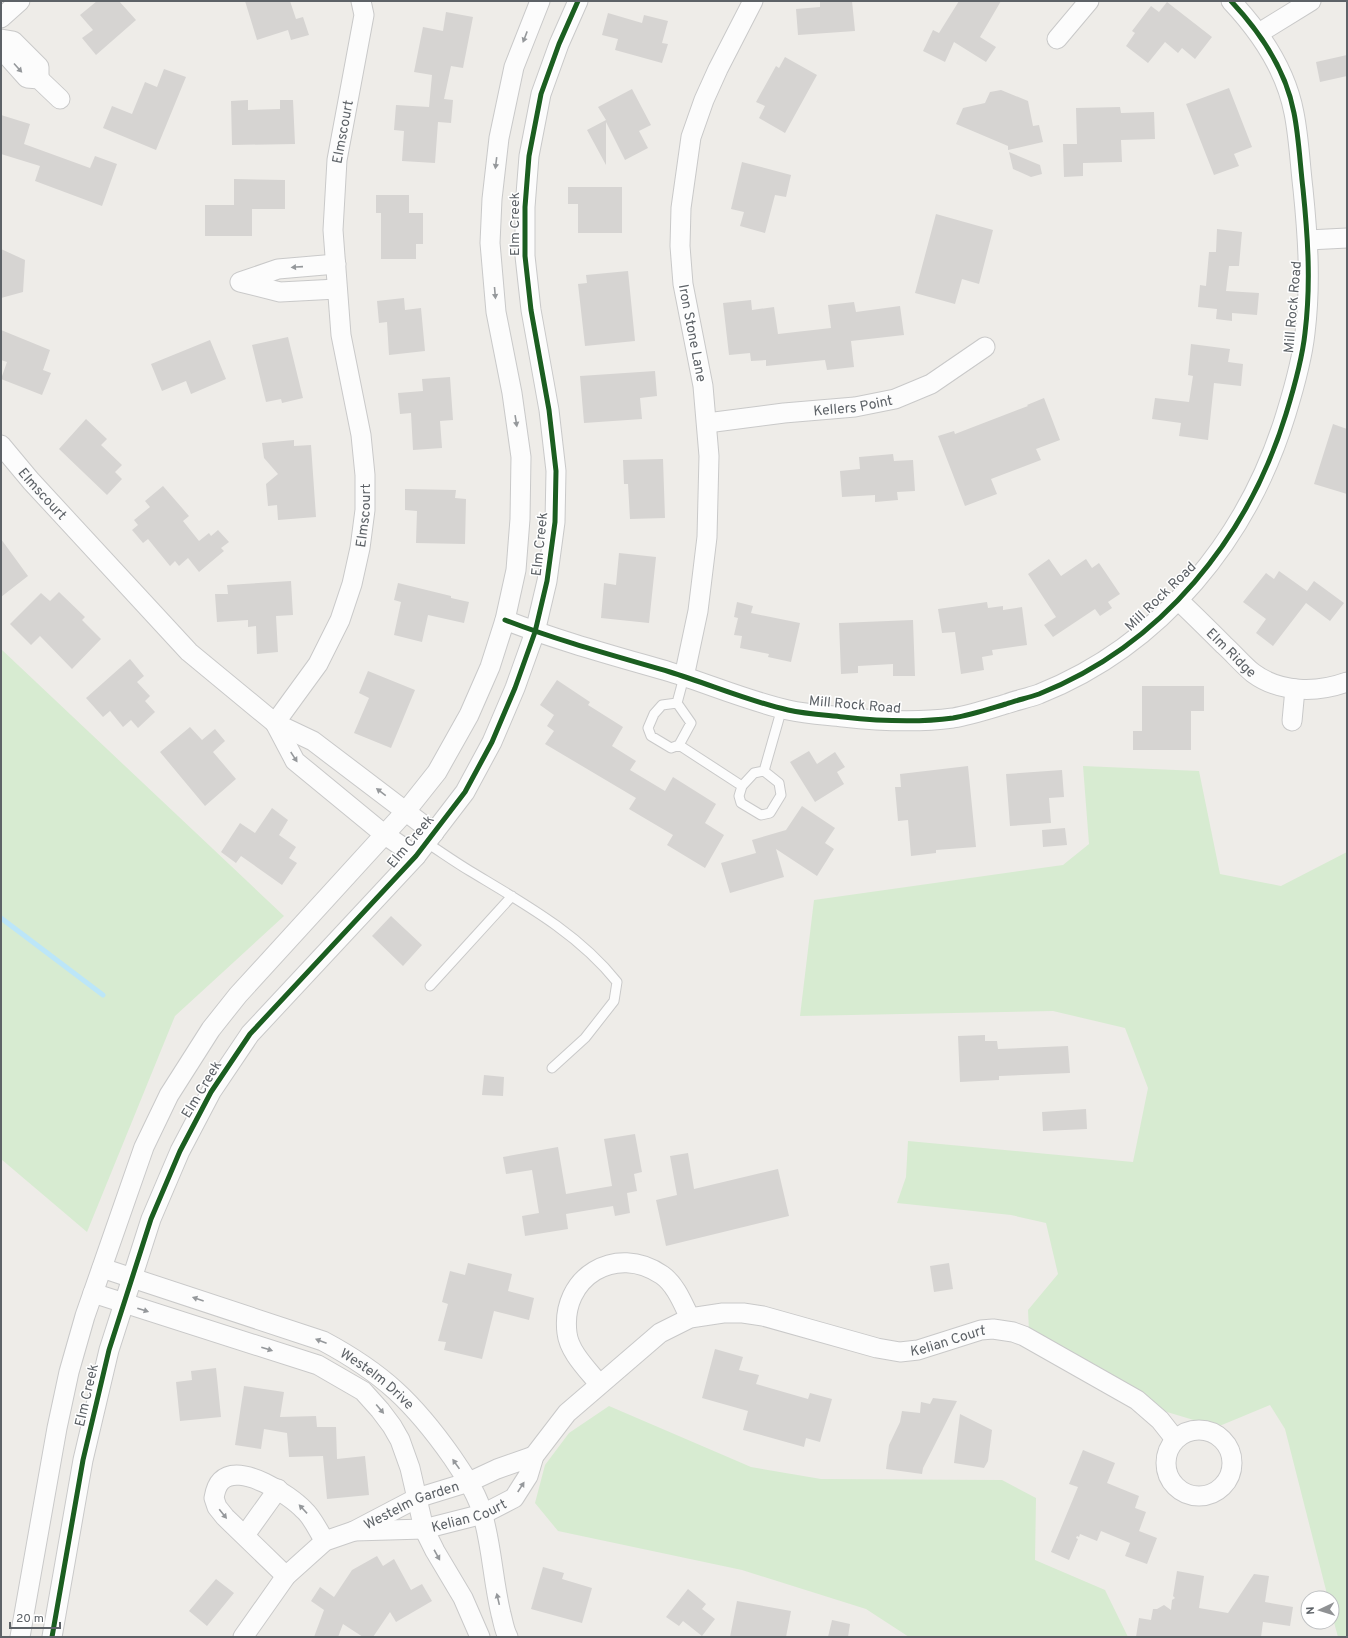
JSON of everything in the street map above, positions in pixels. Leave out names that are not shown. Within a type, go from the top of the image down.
[{"type":"street","points":[[1,18],[20,1]]},
{"type":"street","name":"Elmscourt","points":[[275,723],[318,664],[340,620],[352,584],[360,548],[365,510],[365,475],[361,435],[341,335],[333,230],[336,160],[364,15],[361,1]]},
{"type":"street","name":"Elm Creek","points":[[20,1637],[57,1428],[70,1372],[93,1294],[144,1147],[169,1095],[211,1029],[238,995],[406,811],[437,772],[469,715],[490,666],[505,620],[516,570],[520,519],[521,457],[512,394],[496,312],[490,243],[492,199],[499,138],[514,67],[540,1]]},
{"type":"street","name":"Elm Creek","points":[[52,1637],[83,1460],[109,1350],[151,1220],[180,1150],[211,1092],[250,1034],[426,844],[465,792],[492,742],[515,688],[535,632],[547,581],[554,522],[556,471],[549,410],[530,302],[525,256],[525,207],[529,156],[541,94],[559,44],[578,1]]},
{"type":"street","name":"Iron Stone Lane","points":[[684,676],[698,611],[706,537],[709,456],[703,386],[683,284],[680,246],[681,208],[691,137],[704,100],[718,69],[753,1]]},
{"type":"street","points":[[1057,39],[1089,1]]},
{"type":"street","name":"Mill Rock Road","points":[[505,620],[535,632],[684,676],[782,708],[828,716],[884,721],[922,721],[955,717],[1038,694],[1083,673],[1113,655],[1148,629],[1178,600],[1208,567],[1233,532],[1259,486],[1279,438],[1294,388],[1304,336],[1309,284],[1308,240],[1294,114],[1289,92],[1280,69],[1259,33],[1231,1]]},
{"type":"street","points":[[1259,33],[1311,1]]},
{"type":"street","points":[[2,39],[13,41],[39,67],[38,79],[60,99]]},
{"type":"street","points":[[1308,240],[1347,238]]},
{"type":"street","points":[[336,264],[278,269],[240,282],[280,292],[337,289]]},
{"type":"street","name":"Kellers Point","points":[[707,423],[784,413],[855,407],[895,399],[931,384],[985,347]]},
{"type":"street","name":"Elmscourt","points":[[1,445],[31,481],[189,652],[275,723],[314,741],[406,811],[426,844]]},
{"type":"street","name":"Elm Ridge","points":[[1178,600],[1253,674],[1276,685],[1295,689],[1331,688],[1347,682]]},
{"type":"street","points":[[1292,721],[1295,689]]},
{"type":"street","name":"Elmscourt","points":[[275,723],[295,761],[384,834],[426,844]]},
{"type":"street","points":[[328,788],[346,766]]},
{"type":"street","points":[[599,1384],[573,1350],[567,1334],[567,1313],[574,1291],[588,1274],[606,1265],[627,1263],[646,1266],[663,1276],[676,1291],[690,1318]]},
{"type":"street","name":"Westelm Drive","points":[[102,1268],[324,1341],[351,1356],[375,1372],[406,1399],[436,1434],[469,1482],[483,1514],[491,1554],[496,1593],[508,1637]]},
{"type":"street","name":"Westelm Drive","points":[[93,1294],[318,1365],[363,1391],[388,1420],[400,1440],[410,1468],[424,1529],[435,1551],[463,1598],[480,1637]]},
{"type":"street","name":"Kelian Court","points":[[424,1529],[483,1514],[514,1498],[528,1476],[534,1456],[567,1413],[599,1384],[660,1333],[690,1318],[723,1313],[743,1313],[763,1316],[877,1348],[900,1352],[918,1350],[981,1330],[993,1329],[1013,1332],[1024,1336],[1137,1400],[1160,1420],[1176,1439]]},
{"type":"street","points":[[469,1482],[497,1469],[534,1456]]},
{"type":"street","points":[[286,1576],[225,1517],[218,1507],[214,1498],[220,1481],[230,1475],[242,1475],[278,1489],[306,1511],[324,1541]]},
{"type":"street","name":"Westelm Garden","points":[[243,1637],[286,1576],[324,1541],[354,1531],[417,1498],[469,1482]]},
{"type":"street","points":[[245,1535],[278,1489]]},
{"type":"street","name":"Westelm Garden","points":[[354,1531],[424,1529]]},
{"type":"lane","points":[[677,704],[684,676]]},
{"type":"lane","points":[[662,704],[677,704],[691,723],[679,744],[671,748],[651,736],[648,728],[654,714],[662,704]]},
{"type":"lane","points":[[764,771],[782,708]]},
{"type":"lane","points":[[679,744],[742,786]]},
{"type":"lane","points":[[764,771],[779,783],[782,795],[770,813],[761,815],[741,803],[739,796],[742,786],[754,773],[764,771]]},
{"type":"lane","points":[[426,844],[512,896],[568,933],[603,964],[617,982],[614,1001],[585,1038],[552,1068]]},
{"type":"lane","points":[[430,986],[512,896]]},
{"type":"green space","points":[[1,649],[284,916],[175,1016],[87,1232],[1,1159]]},
{"type":"green space","points":[[1083,766],[1199,771],[1220,874],[1281,886],[1347,852],[1347,1637],[1338,1637],[1336,1630],[1340,1630],[1340,1590],[1326,1590],[1285,1429],[1270,1405],[1217,1427],[1167,1412],[1136,1389],[1029,1331],[1028,1310],[1058,1274],[1046,1223],[1011,1215],[897,1203],[906,1177],[908,1141],[1133,1162],[1148,1088],[1125,1028],[1053,1011],[800,1016],[814,900],[1063,865],[1089,844]]},
{"type":"green space","points":[[609,1406],[751,1467],[821,1479],[1002,1480],[1036,1498],[1035,1560],[1105,1590],[1128,1637],[909,1637],[866,1609],[742,1570],[558,1531],[535,1503],[545,1465],[569,1433]]},
{"type":"building","points":[[97,1],[119,1],[136,20],[96,55],[82,38],[93,30],[80,15]]},
{"type":"building","points":[[245,1],[290,1],[296,19],[303,17],[309,35],[291,40],[288,30],[257,40]]},
{"type":"building","points":[[820,1],[852,1],[855,31],[798,35],[796,9],[820,7]]},
{"type":"building","points":[[959,1],[1001,1],[980,37],[996,47],[986,62],[954,42],[945,62],[923,51],[933,30],[939,33]]},
{"type":"building","points":[[1167,2],[1212,37],[1195,59],[1182,48],[1178,53],[1165,42],[1148,63],[1126,46],[1135,33],[1132,31],[1151,6],[1159,12]]},
{"type":"building","points":[[446,12],[473,17],[463,68],[451,66],[444,99],[453,100],[451,123],[438,122],[435,163],[402,161],[404,131],[394,130],[396,105],[429,107],[432,75],[414,72],[423,27],[443,31]]},
{"type":"building","points":[[608,13],[642,23],[644,15],[668,21],[662,43],[668,44],[662,63],[615,50],[618,39],[602,35]]},
{"type":"building","points":[[1347,55],[1347,76],[1320,82],[1316,62]]},
{"type":"building","points":[[785,57],[817,75],[785,133],[759,118],[765,106],[756,102],[776,66],[779,68]]},
{"type":"building","points":[[164,69],[186,77],[156,150],[103,128],[112,106],[132,114],[145,82],[157,87]]},
{"type":"building","points":[[1229,88],[1252,147],[1234,154],[1239,166],[1214,175],[1186,104]]},
{"type":"building","points":[[632,89],[651,125],[639,131],[648,148],[625,160],[606,122],[606,165],[587,130],[606,120],[598,107]]},
{"type":"building","points":[[1001,90],[1028,101],[1033,126],[1039,125],[1043,142],[1008,150],[1008,146],[956,124],[963,108],[985,103],[990,92]]},
{"type":"building","points":[[248,100],[248,110],[280,109],[280,100],[293,100],[295,144],[232,145],[231,101]]},
{"type":"building","points":[[1120,107],[1121,113],[1154,112],[1155,139],[1121,140],[1122,162],[1083,163],[1083,176],[1064,177],[1063,144],[1077,144],[1076,108]]},
{"type":"building","points":[[1,115],[30,124],[24,144],[90,168],[95,156],[117,164],[102,206],[35,181],[40,166],[1,154]]},
{"type":"building","points":[[1009,152],[1040,165],[1042,174],[1031,177],[1013,169]]},
{"type":"building","points":[[742,162],[791,175],[786,197],[775,195],[765,233],[740,226],[744,212],[731,209]]},
{"type":"building","points":[[234,179],[285,180],[285,209],[252,209],[252,236],[205,236],[205,205],[234,205]]},
{"type":"building","points":[[568,187],[622,187],[622,233],[578,233],[578,204],[568,204]]},
{"type":"building","points":[[376,195],[409,195],[409,213],[423,213],[423,244],[416,244],[416,259],[381,259],[381,213],[376,213]]},
{"type":"building","points":[[936,214],[993,230],[979,284],[962,279],[955,304],[915,293]]},
{"type":"building","points":[[1217,229],[1242,232],[1239,266],[1229,266],[1226,291],[1259,293],[1257,315],[1232,313],[1232,321],[1216,319],[1217,309],[1198,307],[1200,285],[1206,286],[1209,252],[1216,252]]},
{"type":"building","points":[[1,249],[25,260],[23,292],[1,298]]},
{"type":"building","points":[[628,271],[635,341],[585,346],[578,284],[587,283],[586,275]]},
{"type":"building","points":[[404,298],[405,310],[421,308],[425,351],[389,355],[387,322],[379,323],[377,301]]},
{"type":"building","points":[[751,300],[752,310],[774,307],[778,334],[831,328],[828,305],[854,302],[856,312],[900,306],[904,335],[851,341],[854,367],[827,370],[825,360],[766,366],[766,360],[751,361],[750,353],[729,355],[723,303]]},
{"type":"building","points":[[1,330],[50,350],[43,370],[51,373],[42,395],[1,379],[7,362],[1,360]]},
{"type":"building","points":[[288,337],[303,398],[282,403],[281,399],[266,402],[252,345]]},
{"type":"building","points":[[210,340],[226,379],[191,394],[186,381],[162,391],[151,364]]},
{"type":"building","points":[[1191,344],[1230,349],[1228,362],[1243,364],[1241,386],[1214,383],[1208,440],[1179,436],[1181,423],[1152,419],[1155,398],[1189,402],[1193,376],[1188,375]]},
{"type":"building","points":[[655,371],[657,396],[640,398],[642,419],[584,423],[580,376]]},
{"type":"building","points":[[450,377],[453,420],[440,421],[442,448],[413,450],[411,413],[400,414],[398,393],[423,391],[422,379]]},
{"type":"building","points":[[1044,398],[1060,440],[1036,449],[1041,460],[991,479],[997,494],[965,506],[938,436],[954,431],[955,434],[1028,406],[1027,405]]},
{"type":"building","points":[[86,419],[107,439],[101,445],[122,465],[115,472],[122,479],[107,495],[59,449]]},
{"type":"building","points":[[1333,424],[1347,429],[1347,494],[1314,484]]},
{"type":"building","points":[[294,440],[294,446],[311,445],[316,517],[278,520],[277,505],[268,506],[266,484],[278,474],[264,458],[262,443]]},
{"type":"building","points":[[893,454],[894,461],[913,460],[915,491],[897,492],[898,500],[875,502],[875,495],[842,497],[840,471],[860,469],[859,457]]},
{"type":"building","points":[[663,459],[665,518],[630,519],[628,484],[624,484],[623,460]]},
{"type":"building","points":[[163,486],[189,516],[183,521],[199,541],[209,533],[211,536],[218,530],[229,542],[221,548],[224,551],[199,572],[188,558],[179,566],[175,561],[170,566],[148,539],[143,543],[132,530],[138,525],[134,520],[150,507],[145,501]]},
{"type":"building","points":[[405,489],[456,490],[455,498],[466,499],[465,544],[416,543],[417,511],[405,510]]},
{"type":"building","points":[[1,539],[28,576],[1,597]]},
{"type":"building","points":[[619,553],[656,557],[649,623],[601,618],[604,583],[616,585]]},
{"type":"building","points":[[1049,559],[1061,576],[1086,559],[1092,568],[1099,563],[1120,594],[1108,602],[1112,608],[1100,616],[1095,609],[1053,637],[1044,625],[1056,617],[1028,574]]},
{"type":"building","points":[[1279,571],[1307,591],[1314,581],[1344,603],[1330,621],[1306,603],[1273,646],[1256,633],[1266,619],[1243,602],[1266,573],[1274,579]]},
{"type":"building","points":[[291,581],[293,615],[276,616],[278,652],[257,654],[256,626],[248,627],[248,620],[217,622],[215,594],[228,594],[227,585]]},
{"type":"building","points":[[398,583],[469,602],[464,623],[428,615],[422,642],[394,635],[401,602],[394,600]]},
{"type":"building","points":[[59,592],[85,617],[82,620],[101,639],[72,669],[40,636],[31,645],[10,624],[41,593],[50,601]]},
{"type":"building","points":[[737,602],[753,606],[751,613],[800,623],[791,662],[768,657],[769,654],[740,648],[742,636],[734,635],[738,618],[734,617]]},
{"type":"building","points":[[987,602],[988,608],[1003,606],[1003,610],[1022,607],[1027,645],[992,650],[993,655],[982,657],[984,670],[961,674],[955,632],[942,633],[938,609]]},
{"type":"building","points":[[913,620],[915,676],[893,676],[893,664],[858,666],[858,673],[841,674],[839,623]]},
{"type":"building","points":[[130,659],[144,676],[137,682],[150,696],[145,701],[155,712],[138,728],[131,720],[123,727],[110,711],[103,717],[86,698]]},
{"type":"building","points":[[368,671],[415,690],[391,748],[354,733],[369,698],[359,693]]},
{"type":"building","points":[[557,680],[590,702],[588,705],[623,727],[612,746],[636,761],[630,770],[665,791],[673,777],[716,804],[705,823],[724,835],[705,868],[667,845],[673,835],[629,809],[636,798],[545,744],[554,731],[547,726],[554,715],[540,705]]},
{"type":"building","points":[[1142,686],[1204,686],[1204,711],[1191,711],[1191,750],[1133,750],[1133,731],[1142,731]]},
{"type":"building","points":[[190,727],[202,740],[215,729],[225,741],[213,752],[236,779],[205,806],[160,752]]},
{"type":"building","points":[[809,751],[817,764],[835,752],[845,767],[837,772],[844,784],[815,802],[790,762]]},
{"type":"building","points":[[968,766],[976,847],[936,850],[936,853],[911,856],[908,820],[898,821],[895,787],[901,787],[900,774]]},
{"type":"building","points":[[1062,770],[1064,797],[1049,798],[1051,823],[1010,826],[1006,774]]},
{"type":"building","points":[[802,806],[835,828],[825,843],[834,849],[817,876],[776,849],[784,877],[730,893],[721,863],[756,853],[752,840],[786,830]]},
{"type":"building","points":[[272,808],[288,820],[279,835],[296,847],[289,858],[297,863],[282,885],[241,856],[236,863],[221,852],[240,823],[255,833]]},
{"type":"building","points":[[1065,828],[1067,845],[1043,847],[1042,830]]},
{"type":"building","points":[[391,916],[422,945],[403,966],[372,936]]},
{"type":"building","points":[[985,1035],[985,1041],[997,1041],[998,1049],[1068,1046],[1070,1073],[999,1076],[999,1080],[960,1082],[958,1036]]},
{"type":"building","points":[[484,1075],[504,1077],[503,1096],[482,1095]]},
{"type":"building","points":[[1086,1109],[1087,1129],[1043,1131],[1042,1112]]},
{"type":"building","points":[[635,1134],[642,1172],[634,1174],[637,1191],[627,1193],[630,1213],[615,1216],[613,1206],[566,1214],[568,1229],[525,1236],[522,1216],[539,1213],[532,1170],[506,1174],[503,1157],[558,1147],[566,1194],[612,1186],[604,1139]]},
{"type":"building","points":[[688,1153],[694,1189],[778,1169],[789,1216],[666,1246],[656,1200],[677,1195],[670,1156]]},
{"type":"building","points":[[468,1263],[512,1274],[508,1291],[534,1298],[529,1320],[494,1311],[482,1359],[444,1350],[446,1342],[438,1341],[448,1304],[442,1302],[450,1271],[465,1275]]},
{"type":"building","points":[[949,1263],[953,1289],[934,1292],[930,1266]]},
{"type":"building","points":[[715,1349],[743,1357],[739,1370],[759,1375],[756,1384],[808,1399],[810,1393],[832,1399],[820,1442],[806,1438],[804,1447],[743,1430],[748,1411],[702,1398]]},
{"type":"building","points":[[216,1368],[221,1417],[180,1421],[176,1382],[192,1380],[191,1371]]},
{"type":"building","points":[[244,1386],[284,1392],[280,1417],[316,1416],[317,1427],[336,1427],[337,1459],[365,1456],[369,1495],[327,1499],[323,1456],[289,1457],[287,1433],[264,1429],[261,1449],[235,1445]]},
{"type":"building","points":[[933,1398],[957,1401],[923,1468],[922,1474],[886,1469],[889,1445],[900,1422],[902,1411],[920,1413],[921,1402],[930,1404]]},
{"type":"building","points":[[960,1414],[992,1430],[988,1461],[984,1468],[954,1463]]},
{"type":"building","points":[[1083,1450],[1115,1463],[1107,1483],[1139,1496],[1135,1508],[1146,1512],[1139,1531],[1157,1538],[1147,1564],[1125,1556],[1130,1543],[1101,1531],[1097,1541],[1080,1534],[1079,1537],[1077,1536],[1076,1538],[1078,1539],[1069,1560],[1051,1552],[1078,1487],[1069,1484]]},
{"type":"building","points":[[377,1556],[383,1566],[394,1559],[411,1590],[422,1584],[432,1601],[396,1622],[390,1612],[373,1637],[363,1637],[343,1624],[338,1637],[314,1637],[324,1610],[311,1601],[320,1587],[334,1597],[352,1570]]},
{"type":"building","points":[[543,1567],[564,1573],[562,1579],[592,1588],[582,1623],[531,1609]]},
{"type":"building","points":[[1177,1571],[1204,1576],[1199,1608],[1228,1613],[1254,1574],[1269,1576],[1265,1602],[1293,1607],[1290,1626],[1263,1622],[1261,1637],[1136,1637],[1139,1618],[1151,1620],[1153,1609],[1157,1609],[1164,1605],[1171,1610],[1172,1600],[1175,1598],[1173,1596]]},
{"type":"building","points":[[216,1579],[234,1593],[207,1626],[189,1611]]},
{"type":"building","points":[[688,1589],[706,1604],[702,1609],[715,1619],[702,1636],[683,1621],[679,1626],[666,1617]]},
{"type":"building","points":[[737,1601],[791,1611],[786,1637],[730,1637]]},
{"type":"building","points":[[832,1620],[850,1624],[848,1637],[828,1637]]},
{"type":"waterway","points":[[1,918],[103,995]]},
{"type":"cycle path","points":[[52,1637],[83,1460],[109,1350],[151,1219],[180,1151],[211,1092],[250,1034],[416,856],[465,792],[492,742],[515,688],[535,632],[547,581],[555,522],[556,471],[549,410],[531,310],[525,256],[525,207],[529,156],[541,94],[559,44],[578,1]]},
{"type":"cycle path","points":[[505,620],[525,628],[670,672],[758,702],[788,710],[857,718],[911,721],[939,720],[960,717],[1039,694],[1083,673],[1124,647],[1161,617],[1194,582],[1224,544],[1249,503],[1270,460],[1286,414],[1295,384],[1304,343],[1308,297],[1307,243],[1305,207],[1294,113],[1285,82],[1271,53],[1262,39],[1231,1]]}]
